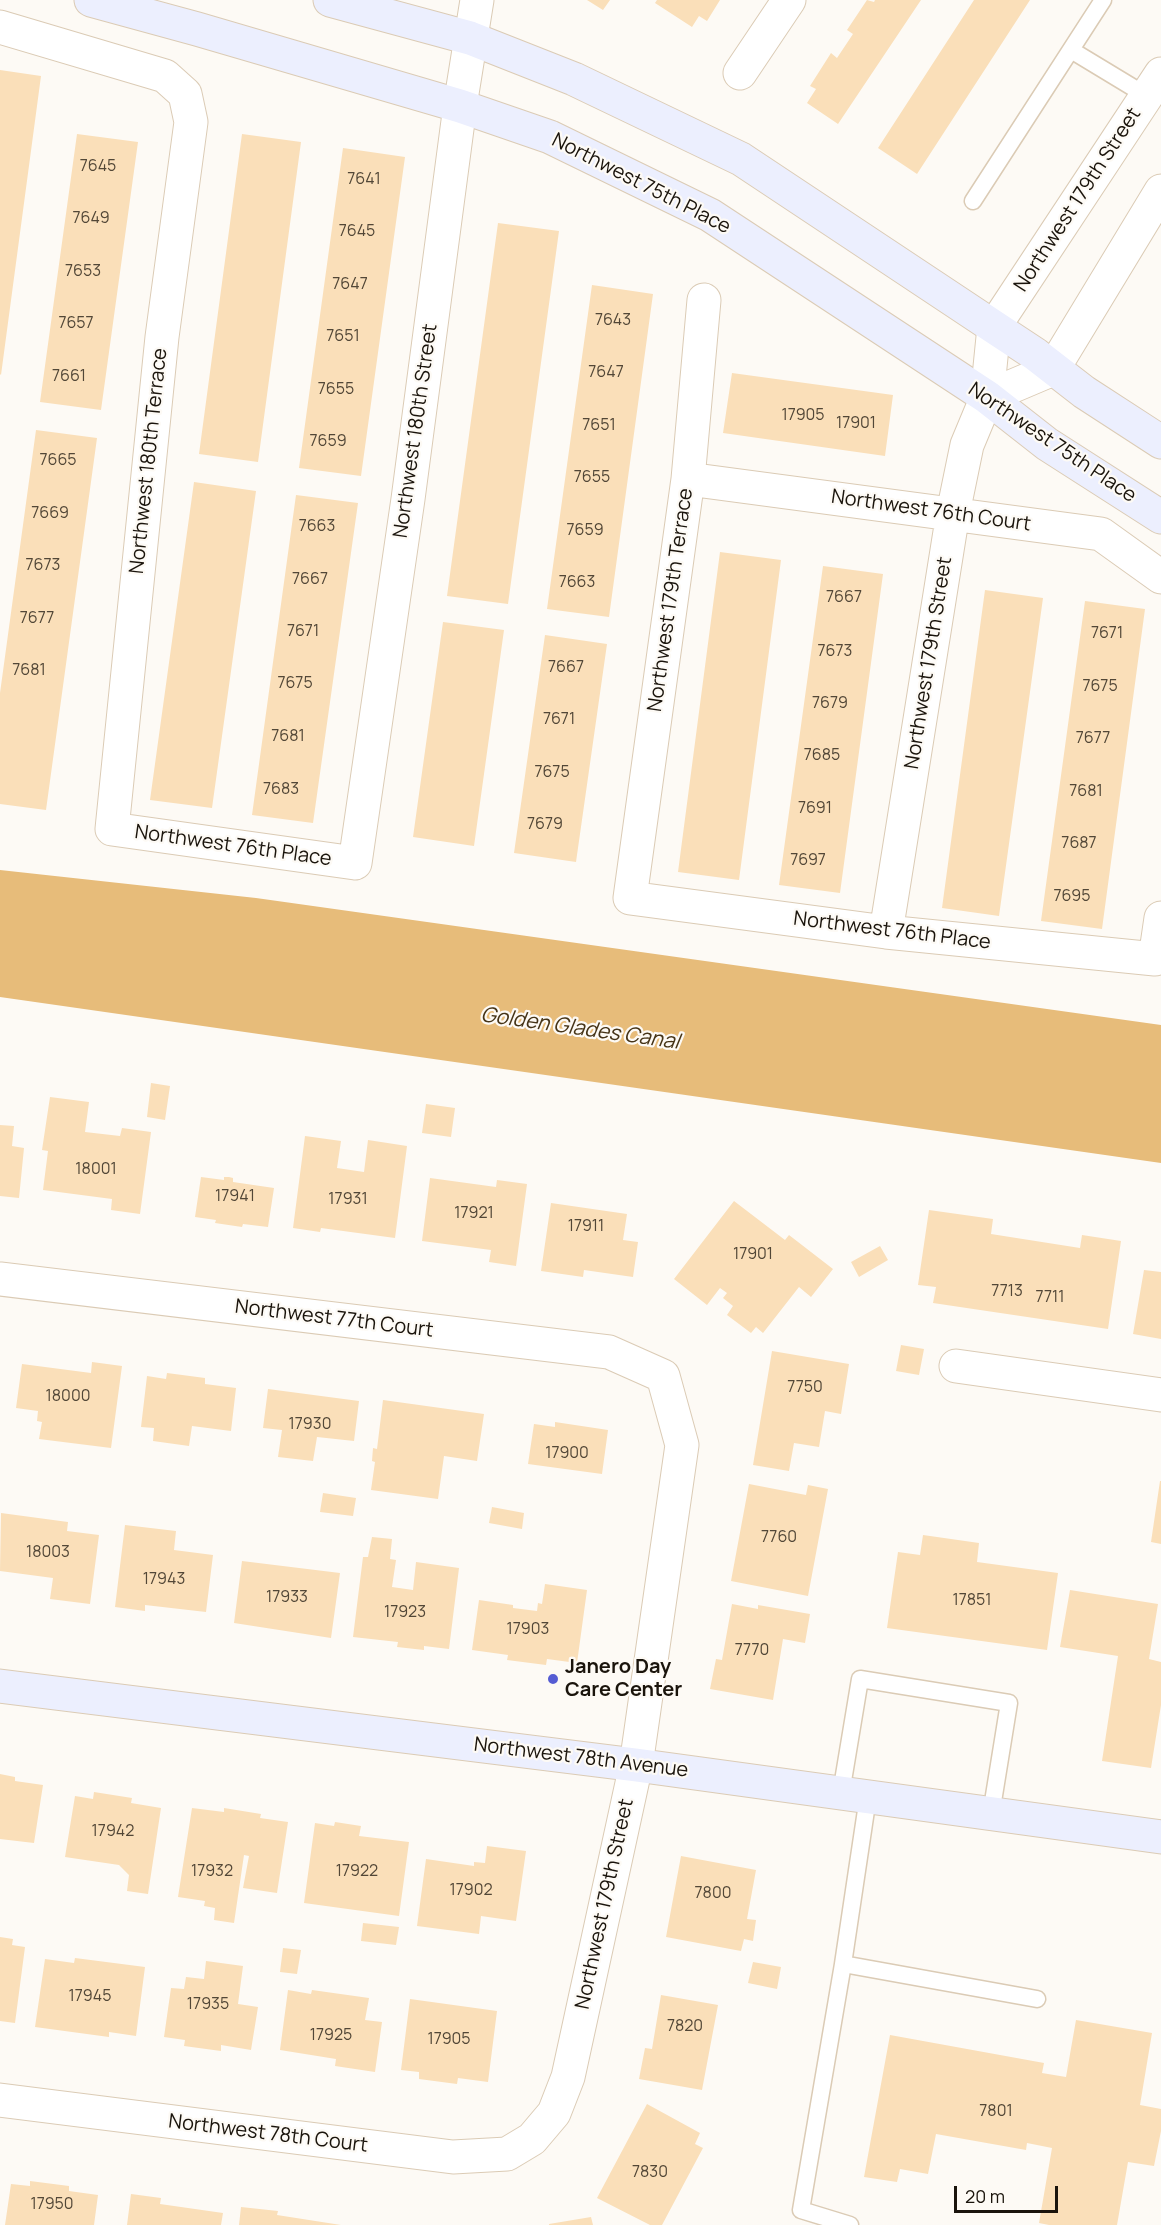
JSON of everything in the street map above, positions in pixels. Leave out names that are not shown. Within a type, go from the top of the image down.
[{"type":"street","name":"Northwest 75th Place","points":[[91,0],[460,106],[550,137],[710,215],[987,398],[1047,444],[1161,517]]},
{"type":"street","points":[[330,0],[470,38],[574,79],[741,159],[994,327],[1084,392],[1161,442]]},
{"type":"street","name":"Northwest 180th Street","points":[[355,863],[409,488],[460,106],[477,0]]},
{"type":"street","points":[[741,73],[789,0]]},
{"type":"street","name":"Northwest 180th Terrace","points":[[0,27],[165,76],[185,94],[191,122],[162,337],[112,829]]},
{"type":"street","name":"Northwest 179th Street","points":[[886,932],[953,513],[967,446],[987,398],[994,327],[1156,91]]},
{"type":"street","points":[[987,398],[1053,369],[1161,191]]},
{"type":"street","name":"Northwest 179th Terrace","points":[[630,898],[688,479],[704,300]]},
{"type":"street","name":"Northwest 76th Court","points":[[688,479],[1101,534],[1161,577]]},
{"type":"street","name":"Northwest 76th Place","points":[[112,829],[355,863]]},
{"type":"street","name":"Northwest 76th Place","points":[[630,898],[886,932],[1155,959],[1161,918]]},
{"type":"street","name":"Northwest 77th Court","points":[[0,1278],[609,1352],[663,1376]]},
{"type":"street","points":[[956,1365],[1161,1395]]},
{"type":"street","name":"Northwest 179th Street","points":[[532,2139],[554,2113],[568,2077],[636,1765],[682,1445],[663,1376]]},
{"type":"street","name":"Northwest 78th Avenue","points":[[0,1686],[636,1765],[1161,1837]]},
{"type":"street","name":"Northwest 78th Court","points":[[0,2100],[453,2157],[507,2154],[532,2139]]},
{"type":"lane","points":[[973,201],[1103,0]]},
{"type":"lane","points":[[1071,50],[1156,91]]},
{"type":"lane","points":[[850,2225],[801,2210],[843,1964],[855,1795],[860,1679],[1009,1703],[991,1814]]},
{"type":"lane","points":[[843,1964],[1037,1999]]},
{"type":"water","name":"Golden Glades Canal","points":[[0,870],[256,898],[1161,1025],[1161,1163],[0,997]]},
{"type":"building","points":[[587,0],[610,0],[603,10]]},
{"type":"building","points":[[657,0],[720,0],[707,21],[699,16],[692,27],[655,3]]},
{"type":"building","points":[[867,0],[874,2],[875,0],[921,0],[838,124],[807,103],[816,89],[810,86],[831,53],[837,58],[853,34],[847,30]]},
{"type":"building","points":[[974,0],[1030,0],[917,174],[878,148]]},
{"type":"building","points":[[0,70],[41,76],[1,375],[0,374]]},
{"type":"building","points":[[77,134],[138,142],[101,410],[40,402]]},
{"type":"building","points":[[242,134],[301,142],[258,462],[199,454]]},
{"type":"building","points":[[343,148],[405,157],[361,476],[299,468]]},
{"type":"building","points":[[498,223],[559,231],[508,604],[447,596]]},
{"type":"building","points":[[592,285],[653,294],[609,617],[547,609]]},
{"type":"building","points":[[732,373],[893,395],[885,456],[723,433]]},
{"type":"building","points":[[36,430],[97,438],[46,810],[0,804],[0,693]]},
{"type":"building","points":[[194,482],[256,491],[212,808],[150,800]]},
{"type":"building","points":[[296,495],[358,503],[313,823],[252,815]]},
{"type":"building","points":[[720,552],[781,560],[739,880],[678,872]]},
{"type":"building","points":[[823,566],[883,574],[840,893],[779,885]]},
{"type":"building","points":[[985,590],[1043,598],[999,916],[942,908]]},
{"type":"building","points":[[1085,601],[1145,609],[1102,929],[1041,921]]},
{"type":"building","points":[[443,622],[504,630],[474,846],[413,837]]},
{"type":"building","points":[[545,635],[607,644],[576,862],[514,853]]},
{"type":"building","points":[[151,1083],[170,1086],[165,1120],[147,1117]]},
{"type":"building","points":[[50,1097],[89,1102],[85,1132],[120,1136],[122,1128],[151,1132],[140,1214],[111,1210],[112,1199],[43,1190],[48,1151],[42,1150]]},
{"type":"building","points":[[426,1104],[455,1108],[451,1137],[422,1133]]},
{"type":"building","points":[[0,1125],[14,1126],[12,1146],[24,1148],[19,1198],[0,1196]]},
{"type":"building","points":[[305,1136],[341,1141],[337,1168],[364,1172],[368,1140],[407,1146],[395,1238],[321,1228],[320,1232],[293,1228]]},
{"type":"building","points":[[201,1177],[224,1180],[224,1177],[229,1177],[233,1178],[233,1182],[274,1188],[268,1227],[243,1224],[242,1227],[195,1217]]},
{"type":"building","points":[[430,1178],[496,1187],[497,1180],[527,1184],[516,1266],[489,1262],[491,1250],[422,1241]]},
{"type":"building","points":[[734,1201],[785,1240],[789,1235],[833,1269],[811,1297],[799,1287],[763,1333],[756,1327],[751,1333],[727,1315],[733,1306],[723,1298],[727,1293],[720,1288],[707,1305],[674,1279]]},
{"type":"building","points":[[551,1203],[627,1214],[623,1240],[638,1242],[633,1277],[584,1270],[583,1277],[541,1271]]},
{"type":"building","points":[[929,1210],[993,1219],[991,1234],[1080,1248],[1082,1235],[1121,1241],[1108,1329],[933,1303],[936,1287],[918,1285]]},
{"type":"building","points":[[880,1246],[888,1260],[859,1277],[851,1262]]},
{"type":"building","points":[[1144,1270],[1161,1272],[1161,1339],[1133,1334]]},
{"type":"building","points":[[901,1345],[924,1349],[919,1375],[896,1371]]},
{"type":"building","points":[[772,1351],[849,1364],[841,1414],[825,1411],[819,1447],[794,1443],[789,1471],[753,1465]]},
{"type":"building","points":[[92,1362],[122,1366],[111,1448],[39,1439],[42,1422],[37,1421],[38,1411],[16,1408],[22,1364],[91,1373]]},
{"type":"building","points":[[167,1373],[205,1378],[205,1384],[236,1388],[231,1431],[192,1426],[189,1446],[153,1441],[154,1428],[141,1427],[147,1376],[166,1379]]},
{"type":"building","points":[[268,1389],[359,1401],[354,1441],[317,1437],[313,1461],[278,1457],[282,1430],[263,1428]]},
{"type":"building","points":[[383,1400],[484,1414],[477,1461],[444,1456],[438,1499],[371,1490],[375,1462],[372,1461],[373,1448],[377,1449]]},
{"type":"building","points":[[555,1422],[608,1430],[602,1474],[528,1464],[534,1424],[555,1427]]},
{"type":"building","points":[[1161,1481],[1161,1544],[1151,1542]]},
{"type":"building","points":[[749,1484],[806,1495],[808,1485],[828,1489],[808,1596],[731,1581]]},
{"type":"building","points":[[323,1493],[356,1498],[353,1516],[320,1512]]},
{"type":"building","points":[[492,1507],[524,1513],[522,1529],[489,1523]]},
{"type":"building","points":[[1,1513],[68,1522],[67,1531],[99,1535],[90,1604],[50,1599],[53,1578],[0,1571]]},
{"type":"building","points":[[125,1525],[176,1531],[174,1550],[213,1555],[206,1612],[145,1605],[145,1611],[115,1607]]},
{"type":"building","points":[[923,1535],[979,1543],[977,1562],[1058,1573],[1047,1650],[887,1628],[898,1552],[920,1555]]},
{"type":"building","points":[[372,1537],[392,1539],[390,1559],[396,1560],[392,1587],[413,1590],[416,1562],[459,1568],[449,1649],[424,1646],[424,1650],[397,1647],[398,1642],[353,1637],[363,1557],[368,1557]]},
{"type":"building","points":[[242,1561],[340,1573],[331,1638],[234,1623]]},
{"type":"building","points":[[545,1584],[587,1590],[577,1663],[547,1659],[546,1665],[507,1660],[508,1655],[472,1650],[479,1600],[537,1611],[538,1603],[542,1604]]},
{"type":"building","points":[[1070,1590],[1158,1604],[1149,1659],[1161,1662],[1161,1705],[1151,1768],[1102,1761],[1118,1656],[1060,1647]]},
{"type":"building","points":[[732,1604],[758,1609],[758,1605],[810,1614],[805,1643],[783,1639],[773,1700],[710,1689],[716,1659],[722,1660]]},
{"type":"building","points":[[0,1774],[15,1777],[15,1781],[43,1785],[34,1843],[0,1839]]},
{"type":"building","points":[[94,1792],[132,1798],[131,1803],[161,1808],[148,1894],[127,1891],[129,1875],[119,1865],[65,1857],[75,1796],[93,1799]]},
{"type":"building","points":[[192,1808],[224,1812],[224,1808],[261,1814],[260,1818],[288,1822],[277,1893],[243,1888],[249,1856],[244,1855],[234,1923],[214,1920],[215,1908],[204,1906],[205,1901],[178,1897]]},
{"type":"building","points":[[335,1822],[361,1826],[359,1836],[409,1842],[399,1916],[304,1903],[315,1823],[334,1826]]},
{"type":"building","points":[[487,1846],[526,1851],[516,1921],[481,1916],[479,1934],[417,1926],[426,1859],[474,1866],[474,1862],[485,1863]]},
{"type":"building","points":[[681,1856],[756,1870],[747,1919],[756,1920],[753,1941],[744,1939],[741,1951],[666,1937]]},
{"type":"building","points":[[363,1923],[399,1927],[396,1945],[361,1941]]},
{"type":"building","points":[[0,1937],[13,1939],[12,1945],[25,1947],[15,2023],[0,2021]]},
{"type":"building","points":[[283,1948],[301,1950],[297,1974],[280,1972]]},
{"type":"building","points":[[75,1958],[145,1967],[136,2036],[109,2032],[109,2037],[35,2027],[45,1959],[74,1963]]},
{"type":"building","points":[[206,1961],[243,1966],[238,2004],[258,2007],[251,2050],[221,2045],[221,2051],[184,2046],[185,2040],[164,2037],[171,1988],[184,1989],[186,1977],[204,1979]]},
{"type":"building","points":[[753,1962],[781,1967],[777,1989],[748,1983]]},
{"type":"building","points":[[288,1990],[311,1994],[312,1990],[369,1998],[365,2020],[382,2022],[375,2072],[335,2066],[336,2059],[280,2050]]},
{"type":"building","points":[[661,1995],[718,2005],[702,2090],[639,2079],[645,2048],[652,2049]]},
{"type":"building","points":[[410,1999],[497,2011],[488,2082],[458,2078],[457,2084],[419,2079],[419,2072],[401,2070]]},
{"type":"building","points":[[1076,2020],[1152,2033],[1140,2105],[1161,2109],[1161,2131],[1154,2166],[1128,2162],[1117,2225],[1039,2223],[1052,2148],[1027,2143],[1026,2150],[936,2134],[928,2174],[900,2169],[897,2182],[864,2177],[890,2035],[1044,2063],[1042,2073],[1066,2077]]},
{"type":"building","points":[[647,2104],[700,2133],[695,2144],[703,2148],[662,2225],[650,2225],[597,2198]]},
{"type":"building","points":[[30,2181],[69,2186],[69,2191],[98,2195],[94,2225],[5,2225],[11,2184],[30,2186]]},
{"type":"building","points":[[131,2194],[161,2198],[160,2204],[223,2213],[221,2225],[127,2225]]},
{"type":"building","points":[[241,2207],[278,2211],[277,2215],[341,2225],[239,2225]]},
{"type":"building","points":[[591,2217],[593,2225],[549,2225],[549,2224]]},
{"type":"place","name":"Janero Day Care Center","points":[[553,1679]]}]
